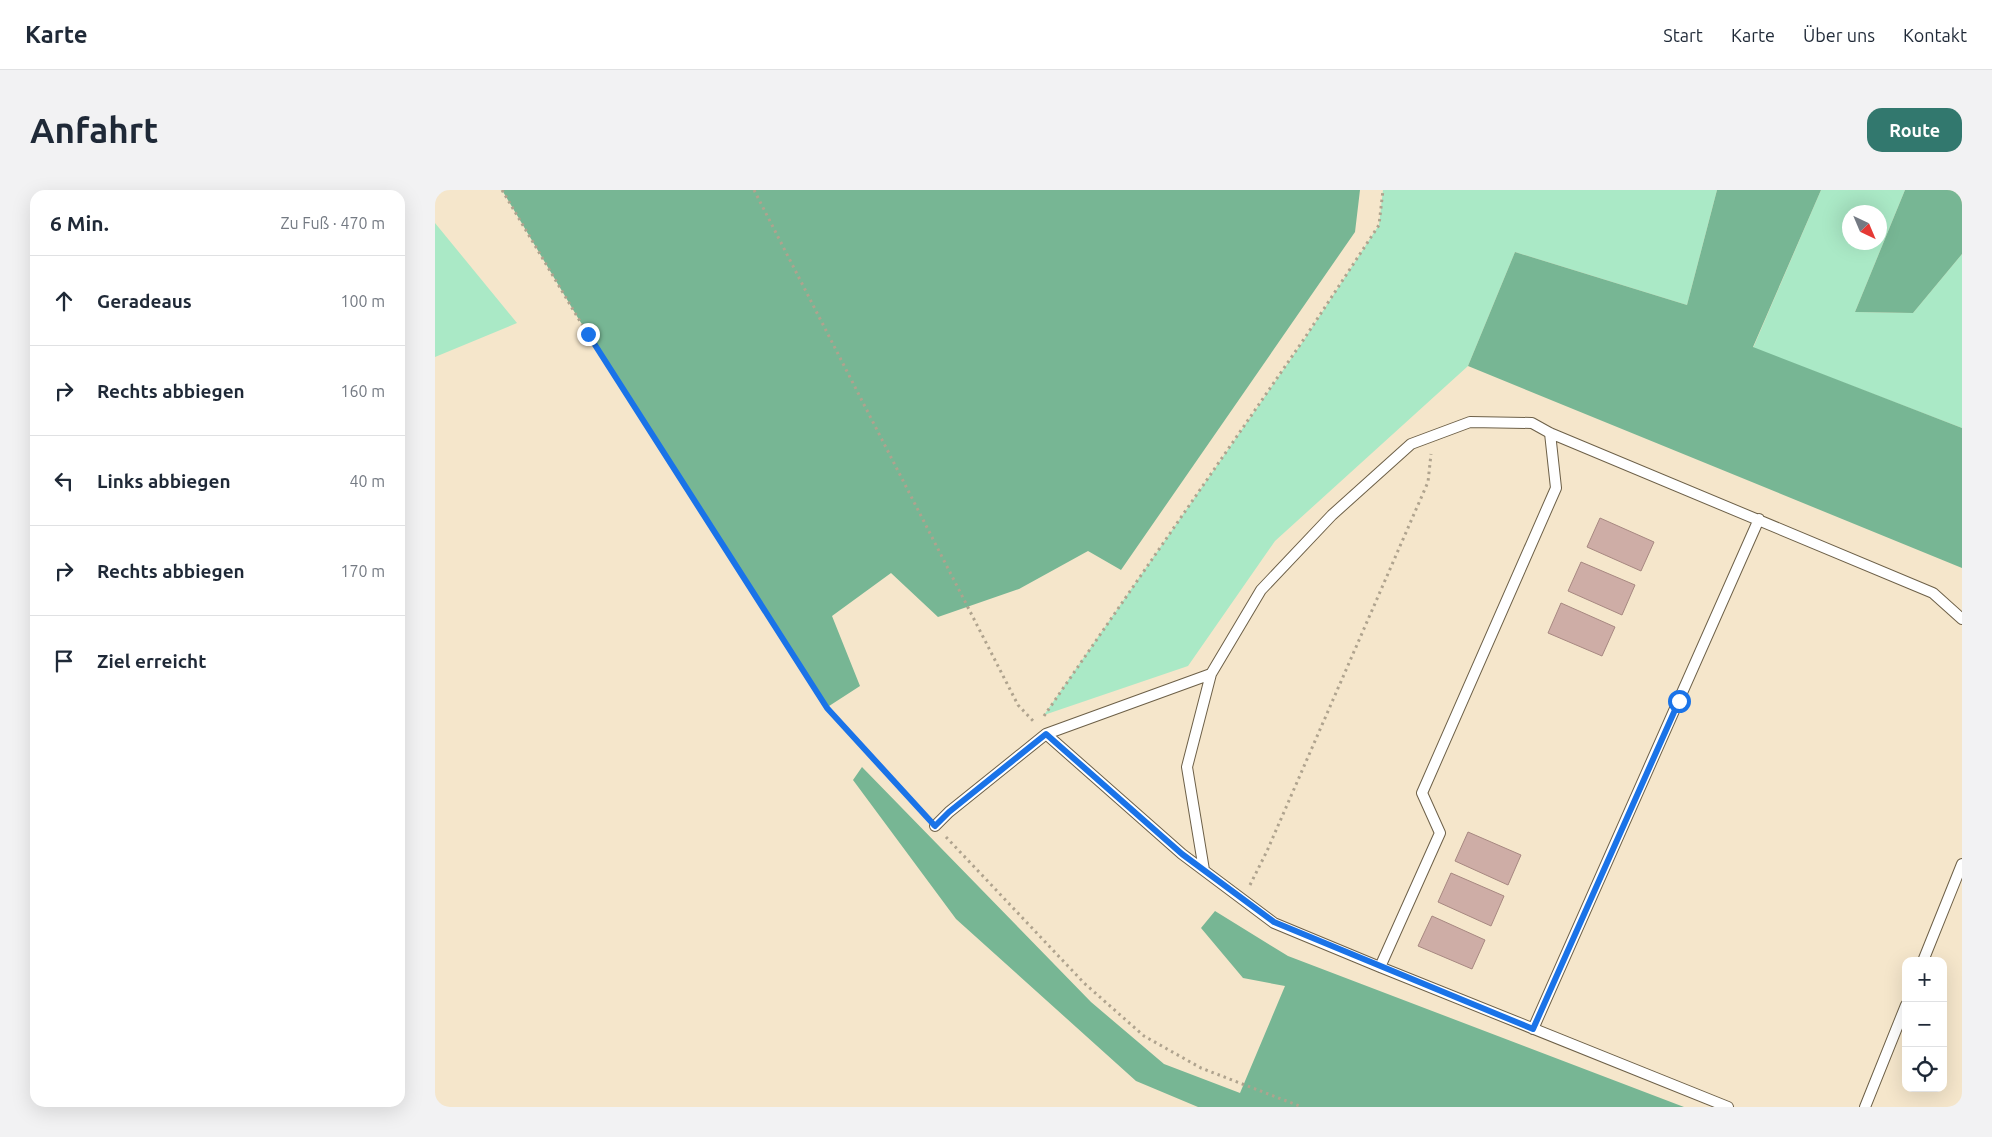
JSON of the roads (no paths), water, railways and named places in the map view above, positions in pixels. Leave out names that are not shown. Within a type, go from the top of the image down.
[{"type":"lane","points":[[1204,870],[1187,767],[1211,674],[1261,590],[1332,515],[1411,444],[1469,422],[1532,423],[1550,433],[1933,592],[1962,619]]},
{"type":"lane","points":[[1380,968],[1440,833],[1422,793],[1556,488],[1550,433]]},
{"type":"lane","points":[[1533,1029],[1759,519]]},
{"type":"lane","points":[[935,826],[949,812],[1046,734],[1211,674]]},
{"type":"lane","points":[[1046,734],[1182,854],[1274,922],[1380,968],[1728,1107]]},
{"type":"lane","points":[[1925,957],[1962,864]]},
{"type":"lane","points":[[1865,1107],[1902,1015]]}]
